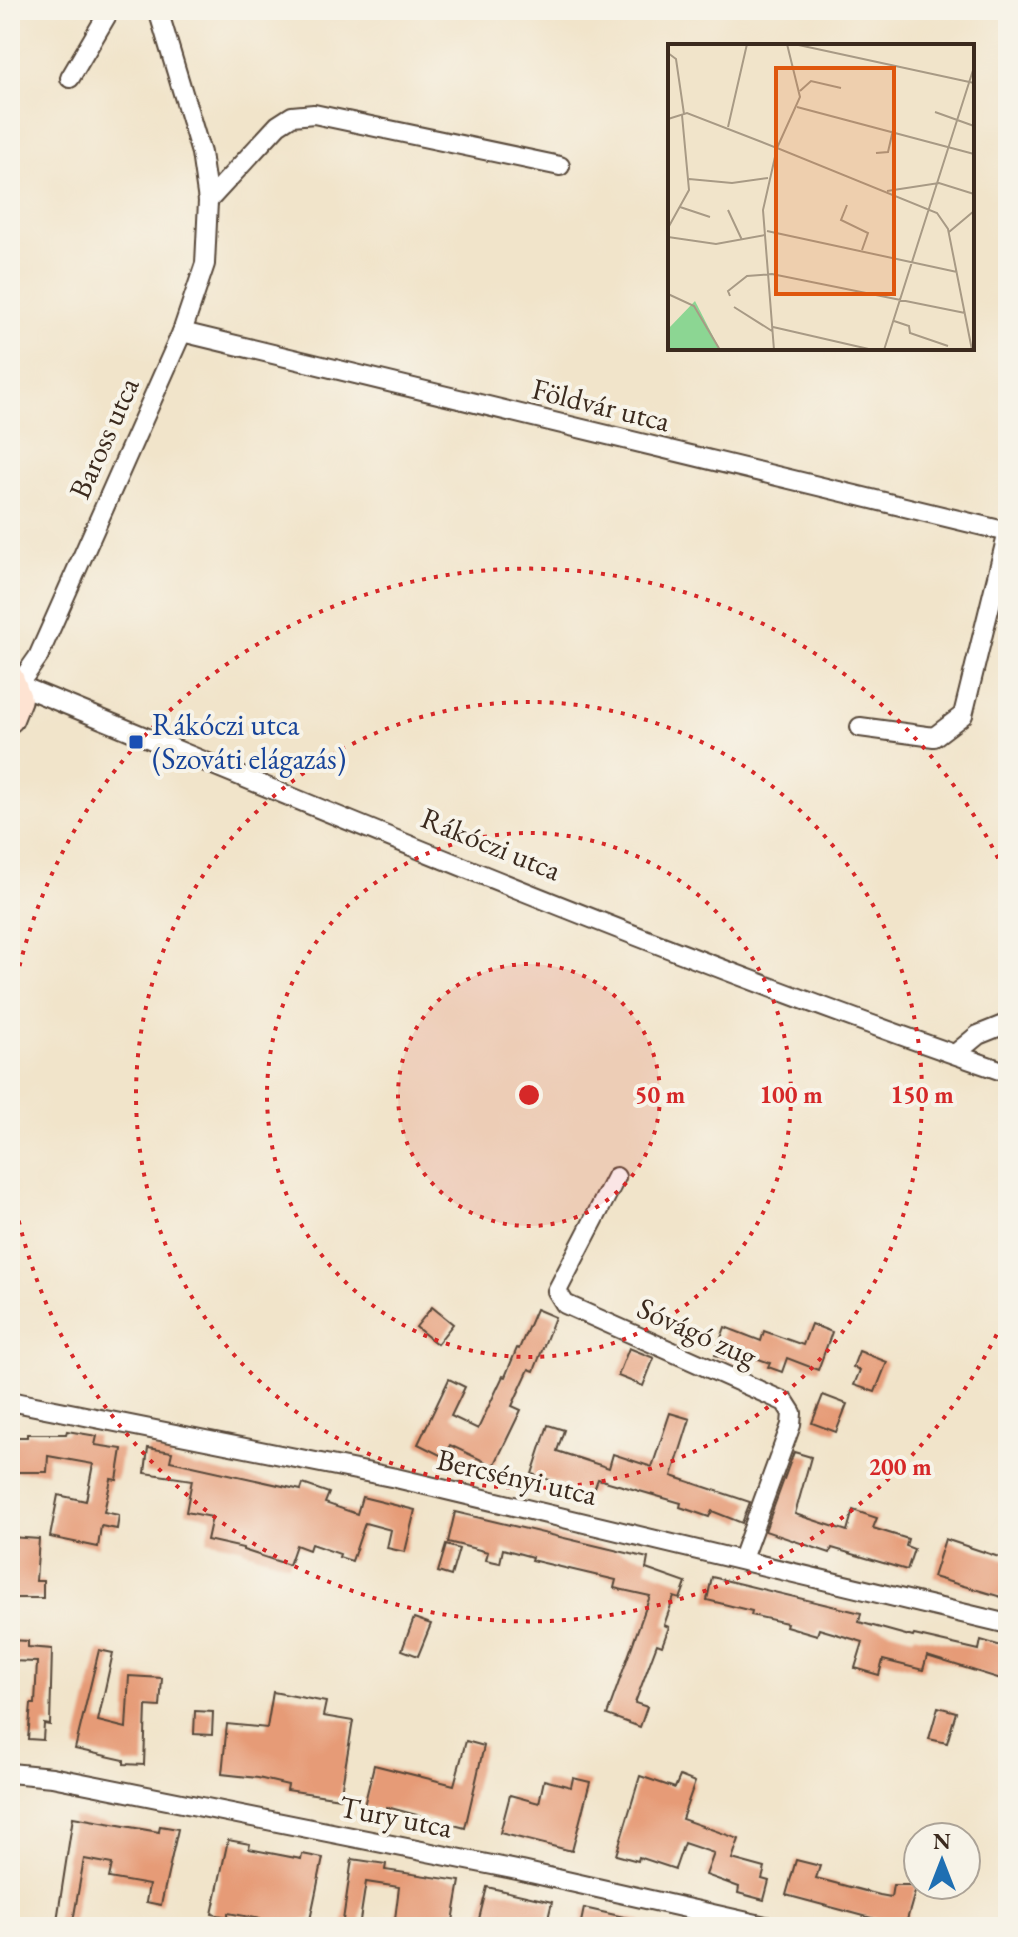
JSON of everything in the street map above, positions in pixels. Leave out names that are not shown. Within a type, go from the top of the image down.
[{"type":"main road","points":[[10,719],[18,699],[12,680]]},
{"type":"street","points":[[70,78],[110,10]]},
{"type":"street","name":"Baross utca","points":[[12,680],[26,674],[38,657],[182,332],[205,264],[208,201],[201,153],[158,10]]},
{"type":"street","points":[[208,201],[278,125],[300,114],[314,114],[560,166]]},
{"type":"street","name":"Földvár utca","points":[[182,332],[1008,532],[963,715],[934,737],[860,727]]},
{"type":"street","name":"Rákóczi utca","points":[[12,680],[640,939],[803,1001],[1008,1073]]},
{"type":"street","points":[[955,1054],[978,1035],[1008,1023]]},
{"type":"street","name":"Sóvágó zug","points":[[616,1177],[557,1291],[565,1304],[785,1402],[792,1413],[791,1425],[742,1559]]},
{"type":"street","name":"Bercsényi utca","points":[[10,1401],[396,1478],[1008,1624]]},
{"type":"street","name":"Tury utca","points":[[10,1773],[52,1777],[506,1868],[770,1927]]},
{"type":"building","points":[[432,1307],[453,1324],[437,1344],[416,1327]]},
{"type":"building","points":[[536,1309],[555,1317],[534,1371],[529,1369],[512,1406],[521,1410],[494,1466],[450,1445],[444,1457],[418,1444],[449,1379],[465,1387],[451,1416],[478,1429]]},
{"type":"building","points":[[811,1324],[832,1332],[818,1370],[787,1358],[782,1372],[768,1367],[770,1363],[745,1354],[741,1365],[715,1355],[725,1327],[761,1341],[764,1331],[803,1345]]},
{"type":"building","points":[[629,1348],[654,1358],[643,1386],[618,1376]]},
{"type":"building","points":[[859,1351],[887,1362],[875,1392],[854,1385],[860,1370],[853,1367]]},
{"type":"building","points":[[823,1395],[847,1404],[836,1432],[812,1423]]},
{"type":"building","points":[[670,1413],[690,1419],[672,1476],[750,1502],[742,1523],[712,1511],[709,1517],[680,1507],[681,1503],[598,1479],[592,1495],[532,1474],[548,1425],[564,1430],[557,1451],[609,1468],[613,1454],[652,1467]]},
{"type":"building","points":[[67,1431],[97,1436],[95,1445],[122,1449],[117,1480],[111,1479],[104,1512],[119,1515],[117,1529],[101,1526],[98,1547],[50,1537],[58,1495],[86,1501],[93,1464],[48,1456],[47,1472],[10,1472],[10,1437],[66,1434]]},
{"type":"building","points":[[148,1448],[172,1452],[170,1461],[301,1490],[303,1484],[329,1493],[325,1503],[357,1514],[362,1497],[415,1510],[405,1552],[387,1548],[391,1530],[365,1523],[352,1561],[311,1544],[309,1550],[296,1545],[289,1565],[243,1548],[207,1540],[212,1517],[186,1512],[192,1480],[145,1473]]},
{"type":"building","points":[[794,1452],[811,1457],[795,1514],[847,1531],[853,1510],[877,1518],[873,1528],[908,1539],[906,1546],[914,1549],[907,1570],[832,1548],[830,1553],[765,1531]]},
{"type":"building","points":[[455,1512],[648,1558],[646,1569],[686,1583],[680,1599],[674,1597],[664,1625],[669,1627],[662,1646],[657,1644],[635,1703],[647,1707],[640,1727],[607,1715],[650,1596],[614,1588],[616,1580],[531,1560],[532,1557],[503,1549],[500,1563],[486,1560],[488,1552],[448,1542]]},
{"type":"building","points":[[10,1537],[39,1539],[36,1581],[43,1581],[43,1598],[11,1598]]},
{"type":"building","points":[[945,1539],[1008,1560],[1008,1599],[933,1577]]},
{"type":"building","points":[[446,1545],[459,1549],[451,1576],[438,1572]]},
{"type":"building","points":[[712,1577],[861,1613],[859,1622],[913,1637],[979,1650],[981,1640],[1008,1648],[1001,1679],[927,1656],[923,1670],[883,1660],[879,1675],[855,1668],[863,1642],[819,1629],[817,1635],[786,1626],[787,1623],[751,1615],[752,1611],[707,1600]]},
{"type":"building","points":[[414,1618],[431,1624],[418,1656],[402,1650]]},
{"type":"building","points":[[10,1640],[28,1641],[28,1647],[52,1649],[50,1725],[44,1724],[43,1740],[28,1739],[31,1704],[35,1704],[37,1662],[10,1661]]},
{"type":"building","points":[[99,1650],[113,1653],[98,1721],[126,1728],[129,1676],[162,1678],[160,1707],[146,1706],[144,1765],[124,1764],[124,1760],[75,1749]]},
{"type":"building","points":[[273,1692],[326,1702],[323,1716],[353,1721],[340,1798],[287,1790],[288,1785],[258,1778],[222,1774],[227,1724],[267,1728]]},
{"type":"building","points":[[938,1707],[956,1712],[947,1743],[929,1739]]},
{"type":"building","points":[[195,1711],[213,1712],[212,1735],[194,1734]]},
{"type":"building","points":[[466,1741],[484,1746],[465,1828],[387,1807],[386,1811],[364,1806],[374,1765],[454,1785]]},
{"type":"building","points":[[640,1776],[675,1788],[680,1776],[695,1782],[682,1819],[739,1839],[732,1859],[765,1868],[762,1879],[769,1881],[764,1900],[738,1893],[739,1887],[706,1875],[714,1853],[684,1843],[675,1869],[639,1857],[638,1861],[616,1855]]},
{"type":"building","points":[[573,1778],[590,1782],[572,1851],[500,1833],[510,1795],[539,1803],[544,1780],[571,1787]]},
{"type":"building","points":[[73,1817],[159,1832],[160,1826],[178,1829],[161,1905],[146,1902],[149,1885],[109,1878],[112,1864],[84,1859],[72,1927],[56,1927]]},
{"type":"building","points":[[228,1840],[250,1844],[249,1849],[301,1859],[302,1854],[323,1858],[310,1920],[304,1919],[302,1927],[289,1927],[289,1924],[228,1913],[228,1917],[212,1914]]},
{"type":"building","points":[[352,1859],[386,1864],[385,1870],[460,1881],[452,1927],[394,1927],[399,1887],[366,1882],[359,1927],[342,1927]]},
{"type":"building","points":[[796,1860],[820,1866],[816,1878],[880,1895],[891,1897],[893,1885],[902,1885],[902,1901],[912,1901],[905,1927],[786,1895]]},
{"type":"building","points":[[487,1887],[552,1902],[546,1927],[529,1927],[495,1917],[493,1927],[477,1927]]},
{"type":"building","points":[[584,1908],[642,1921],[641,1927],[580,1927]]},
{"type":"place","name":"Rákóczi utca (Szováti elágazás)","points":[[136,742]]}]
